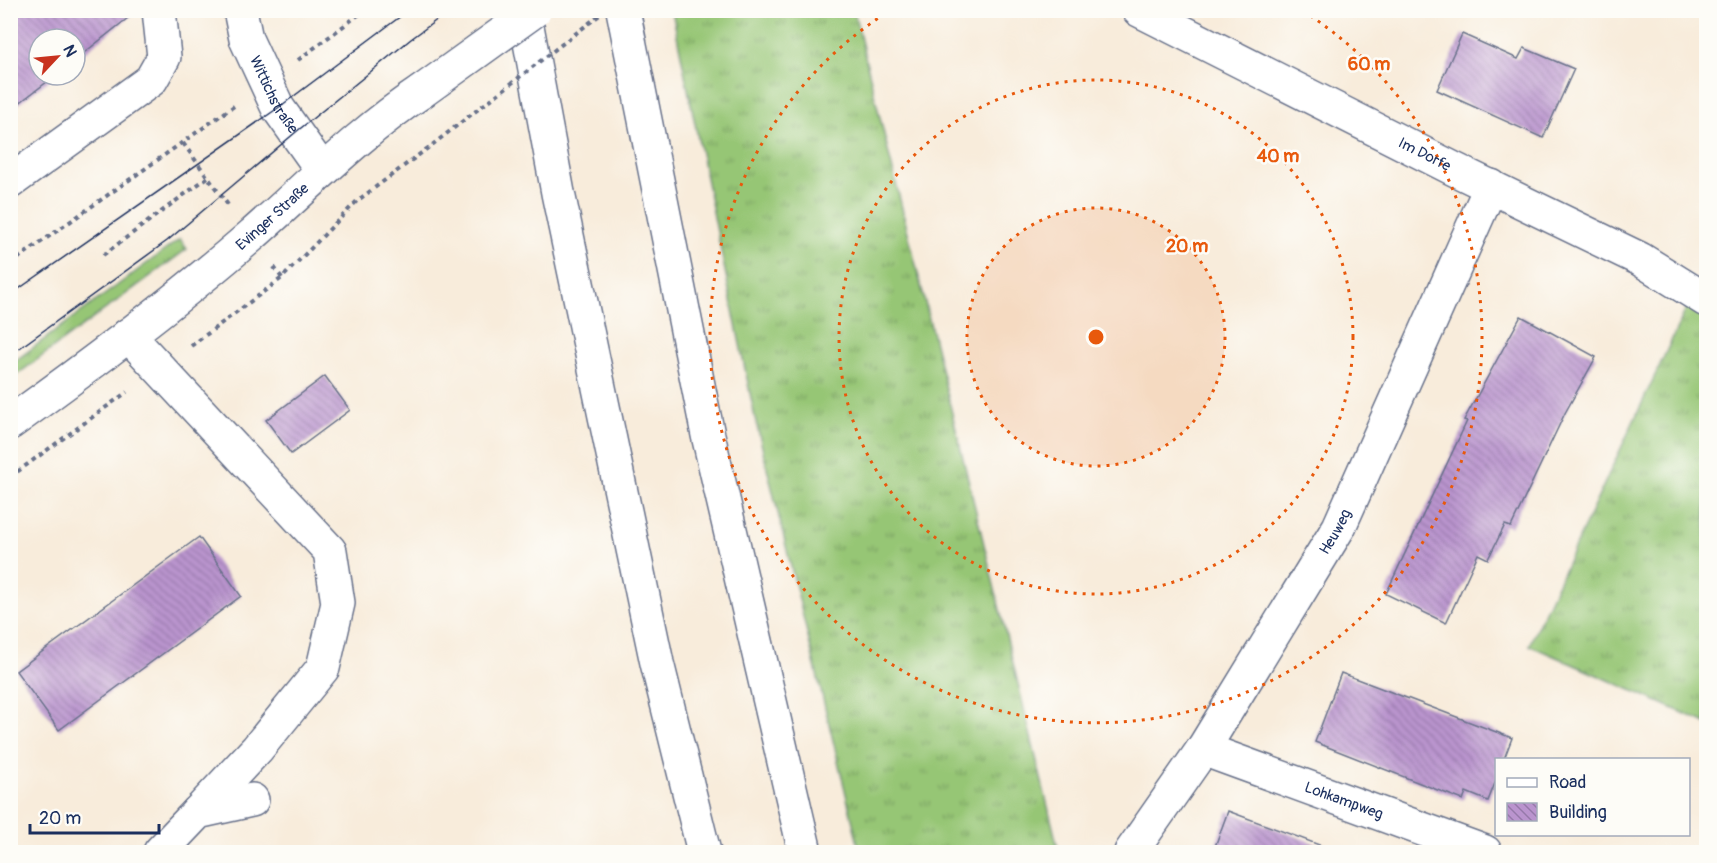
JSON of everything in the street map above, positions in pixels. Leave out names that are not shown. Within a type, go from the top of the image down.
[{"type":"main road","points":[[10,182],[151,80],[164,57],[159,10]]},
{"type":"main road","name":"Wittichstraße","points":[[240,10],[246,39],[278,108],[322,170]]},
{"type":"main road","points":[[524,10],[558,193],[657,663],[704,852]]},
{"type":"main road","name":"Evinger Straße","points":[[10,423],[128,335],[251,236],[322,170],[404,103],[535,10]]},
{"type":"main road","points":[[623,10],[708,435],[805,852]]},
{"type":"main road","name":"Im Dorfe","points":[[1139,10],[1640,259],[1707,300]]},
{"type":"main road","name":"Heuweg","points":[[1131,852],[1203,749],[1339,527],[1491,186]]},
{"type":"main road","points":[[128,335],[330,551],[338,603],[323,668],[257,749],[160,852]]},
{"type":"main road","name":"Lohkampweg","points":[[1203,749],[1485,852]]},
{"type":"main road","points":[[198,812],[252,800]]},
{"type":"path","points":[[292,65],[365,10]]},
{"type":"path","points":[[282,278],[357,201],[606,10]]},
{"type":"path","points":[[10,264],[240,102]]},
{"type":"path","points":[[103,255],[208,177]]},
{"type":"green space","points":[[672,11],[854,11],[1059,852],[860,852],[755,418]]},
{"type":"green space","points":[[180,239],[187,249],[11,379],[11,364]]},
{"type":"green space","points":[[1694,292],[1706,300],[1706,723],[1529,645]]},
{"type":"building","points":[[10,10],[138,10],[87,50],[87,27],[27,27],[27,87],[40,87],[10,110]]},
{"type":"building","points":[[1462,34],[1518,59],[1524,48],[1574,69],[1543,138],[1437,90]]},
{"type":"building","points":[[1521,316],[1596,357],[1565,413],[1511,527],[1505,525],[1488,559],[1478,554],[1446,623],[1386,594],[1467,421],[1464,420]]},
{"type":"building","points":[[325,376],[350,410],[291,454],[266,420]]},
{"type":"building","points":[[199,537],[241,596],[59,730],[16,671]]},
{"type":"building","points":[[1341,673],[1512,738],[1504,758],[1495,758],[1495,783],[1488,801],[1466,792],[1463,800],[1315,742]]},
{"type":"building","points":[[1228,811],[1330,849],[1330,852],[1213,852]]},
{"type":"tram line","points":[[10,295],[278,108],[409,10]]},
{"type":"tram line","points":[[10,355],[167,241],[296,132],[450,10]]}]
